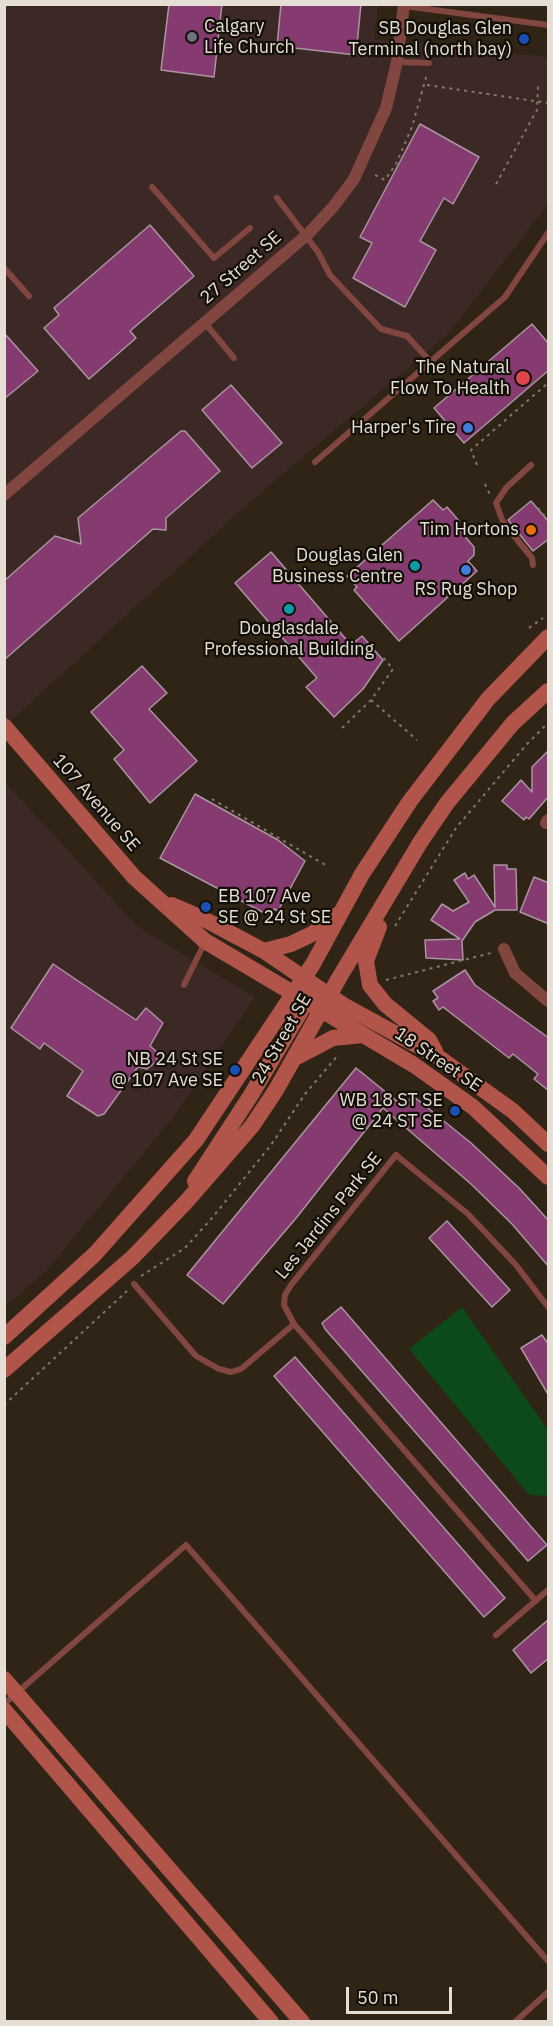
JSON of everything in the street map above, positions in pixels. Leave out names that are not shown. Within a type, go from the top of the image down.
[{"type":"main road","name":"24 Street SE","points":[[4,1371],[133,1257],[186,1202],[252,1126],[295,1058],[306,1003],[305,977],[362,874],[410,801],[488,699],[549,637]]},
{"type":"main road","name":"24 Street SE","points":[[4,1337],[95,1254],[189,1148],[225,1100],[306,1003],[330,995],[447,803],[513,723],[549,691]]},
{"type":"main road","name":"107 Avenue SE","points":[[4,726],[134,877],[205,941],[306,1003]]},
{"type":"main road","points":[[394,887],[366,961],[367,975],[370,985],[385,1004],[429,1040],[438,1057]]},
{"type":"main road","name":"107 Avenue SE","points":[[163,902],[202,918],[264,951],[305,977]]},
{"type":"main road","points":[[264,951],[291,944],[312,934],[341,912]]},
{"type":"main road","name":"18 Street SE","points":[[305,977],[330,995],[438,1057],[513,1112],[549,1144]]},
{"type":"main road","points":[[186,1202],[198,1174],[251,1095],[306,1003]]},
{"type":"main road","name":"18 Street SE","points":[[306,1003],[414,1065],[473,1107],[549,1177]]},
{"type":"main road","points":[[295,1058],[333,1038],[363,1035]]},
{"type":"main road","points":[[4,1679],[10,1698],[176,1875],[302,2022]]},
{"type":"main road","points":[[4,1710],[271,2022]]},
{"type":"main road","points":[[158,1890],[176,1875]]},
{"type":"street","name":"27 Street SE","points":[[4,495],[305,236],[333,207],[354,179],[386,108],[397,62],[404,5]]},
{"type":"street","points":[[504,949],[515,973],[549,1001]]},
{"type":"lane","points":[[404,5],[549,24]]},
{"type":"lane","points":[[397,62],[429,63]]},
{"type":"lane","points":[[152,187],[214,258],[250,228]]},
{"type":"lane","points":[[277,198],[318,252],[330,275],[381,329],[407,336],[430,361]]},
{"type":"lane","points":[[315,462],[505,297],[549,233]]},
{"type":"lane","points":[[4,268],[29,296]]},
{"type":"lane","points":[[205,323],[234,358]]},
{"type":"lane","points":[[531,465],[506,488],[496,503],[503,522],[532,558],[533,565]]},
{"type":"lane","points":[[184,985],[205,941]]},
{"type":"lane","name":"Les Jardins Park SE","points":[[536,1601],[294,1324],[284,1305],[285,1295],[291,1284],[396,1155],[468,1214],[548,1303]]},
{"type":"lane","points":[[134,1284],[196,1356],[219,1370],[231,1372],[241,1369],[294,1324]]},
{"type":"lane","points":[[10,1698],[186,1545],[549,1961]]},
{"type":"lane","points":[[496,1635],[549,1590]]},
{"type":"lane","points":[[515,2022],[549,1992]]},
{"type":"path","points":[[375,175],[385,180],[396,164],[412,127],[426,85],[427,74]]},
{"type":"path","points":[[426,85],[549,103]]},
{"type":"path","points":[[496,184],[537,110],[538,86]]},
{"type":"path","points":[[477,465],[471,450],[549,383]]},
{"type":"path","points":[[538,508],[549,520]]},
{"type":"path","points":[[529,628],[543,618]]},
{"type":"path","points":[[342,728],[371,700],[393,669],[382,656]]},
{"type":"path","points":[[371,700],[417,740]]},
{"type":"path","points":[[394,927],[456,828],[527,744],[549,723]]},
{"type":"path","points":[[212,799],[327,866]]},
{"type":"path","points":[[378,982],[478,958],[504,949]]},
{"type":"path","points":[[4,1405],[111,1309],[143,1274],[185,1248],[271,1145],[305,1094],[343,1049]]},
{"type":"shaded area","points":[[5,5],[378,5],[374,39],[548,57],[548,204],[448,334],[252,500],[5,726]]},
{"type":"shaded area","points":[[4,781],[138,927],[255,997],[174,1116],[48,1269],[5,1306]]},
{"type":"green space","points":[[462,1307],[548,1430],[548,1496],[529,1495],[409,1349]]},
{"type":"building","name":"Calgary Life Church","points":[[169,4],[222,4],[214,77],[161,70]]},
{"type":"building","points":[[281,4],[361,4],[356,55],[277,46]]},
{"type":"building","points":[[420,124],[479,157],[453,204],[444,198],[420,241],[436,250],[405,307],[353,278],[372,243],[360,237]]},
{"type":"building","points":[[150,225],[194,276],[130,331],[136,338],[89,379],[44,328],[59,315],[54,308]]},
{"type":"building","points":[[532,324],[549,344],[549,370],[464,443],[434,408]]},
{"type":"building","points":[[4,333],[38,371],[4,399]]},
{"type":"building","points":[[231,385],[282,443],[252,468],[202,410]]},
{"type":"building","points":[[181,431],[185,431],[220,471],[166,518],[166,530],[153,529],[4,660],[4,581],[55,536],[81,544],[78,518]]},
{"type":"building","name":"Douglas Glen Business Centre","points":[[433,500],[443,510],[447,507],[459,521],[455,525],[474,547],[474,555],[468,561],[477,571],[399,641],[354,590],[357,587],[347,576]]},
{"type":"building","name":"Tim Hortons","points":[[531,501],[549,522],[549,539],[533,551],[508,520]]},
{"type":"building","name":"Douglasdale Professional Building","points":[[271,552],[351,645],[362,636],[383,660],[363,689],[334,717],[306,687],[317,678],[235,583]]},
{"type":"building","points":[[142,666],[167,693],[149,709],[197,761],[150,803],[114,759],[124,750],[91,712]]},
{"type":"building","points":[[549,750],[549,796],[529,819],[526,817],[524,820],[502,801],[521,780],[532,792],[532,767]]},
{"type":"building","points":[[195,794],[278,840],[305,861],[278,911],[274,909],[270,916],[160,858]]},
{"type":"building","points":[[494,865],[507,865],[507,869],[516,869],[517,910],[495,910],[475,922],[462,941],[463,960],[426,958],[425,940],[460,939],[431,920],[442,904],[453,911],[469,902],[454,880],[465,873],[468,879],[474,875],[495,907]]},
{"type":"building","points":[[534,877],[549,883],[549,924],[520,912]]},
{"type":"building","points":[[53,964],[136,1020],[146,1008],[163,1023],[150,1046],[156,1051],[157,1061],[147,1069],[138,1067],[104,1114],[98,1116],[67,1096],[83,1071],[44,1043],[40,1049],[11,1028]]},
{"type":"building","points":[[465,970],[475,985],[549,1038],[549,1091],[534,1079],[538,1074],[513,1054],[509,1058],[443,1007],[439,1010],[433,1001],[438,998],[433,991]]},
{"type":"building","points":[[356,1068],[403,1106],[413,1096],[471,1143],[520,1189],[549,1221],[549,1267],[512,1224],[471,1184],[383,1108],[297,1217],[223,1304],[187,1275]]},
{"type":"building","points":[[447,1221],[510,1290],[492,1307],[429,1238]]},
{"type":"building","points":[[341,1307],[547,1545],[528,1561],[325,1329],[322,1323]]},
{"type":"building","points":[[542,1335],[549,1345],[549,1396],[521,1348]]},
{"type":"building","points":[[295,1357],[505,1598],[484,1617],[274,1376]]},
{"type":"building","points":[[549,1619],[549,1658],[531,1673],[513,1650]]},
{"type":"place","name":"Calgary Life Church","points":[[192,37]]},
{"type":"place","name":"SB Douglas Glen Terminal (north bay)","points":[[524,39]]},
{"type":"place","name":"The Natural Flow To Health","points":[[523,378]]},
{"type":"place","name":"Harper's Tire","points":[[468,428]]},
{"type":"place","name":"Tim Hortons","points":[[531,530]]},
{"type":"place","name":"Douglas Glen Business Centre","points":[[415,566]]},
{"type":"place","name":"RS Rug Shop","points":[[466,570]]},
{"type":"place","name":"Douglasdale Professional Building","points":[[289,609]]},
{"type":"place","name":"EB 107 Ave SE @ 24 St SE","points":[[206,907]]},
{"type":"place","name":"NB 24 St SE @ 107 Ave SE","points":[[235,1070]]},
{"type":"place","name":"WB 18 ST SE @ 24 ST SE","points":[[455,1111]]}]
